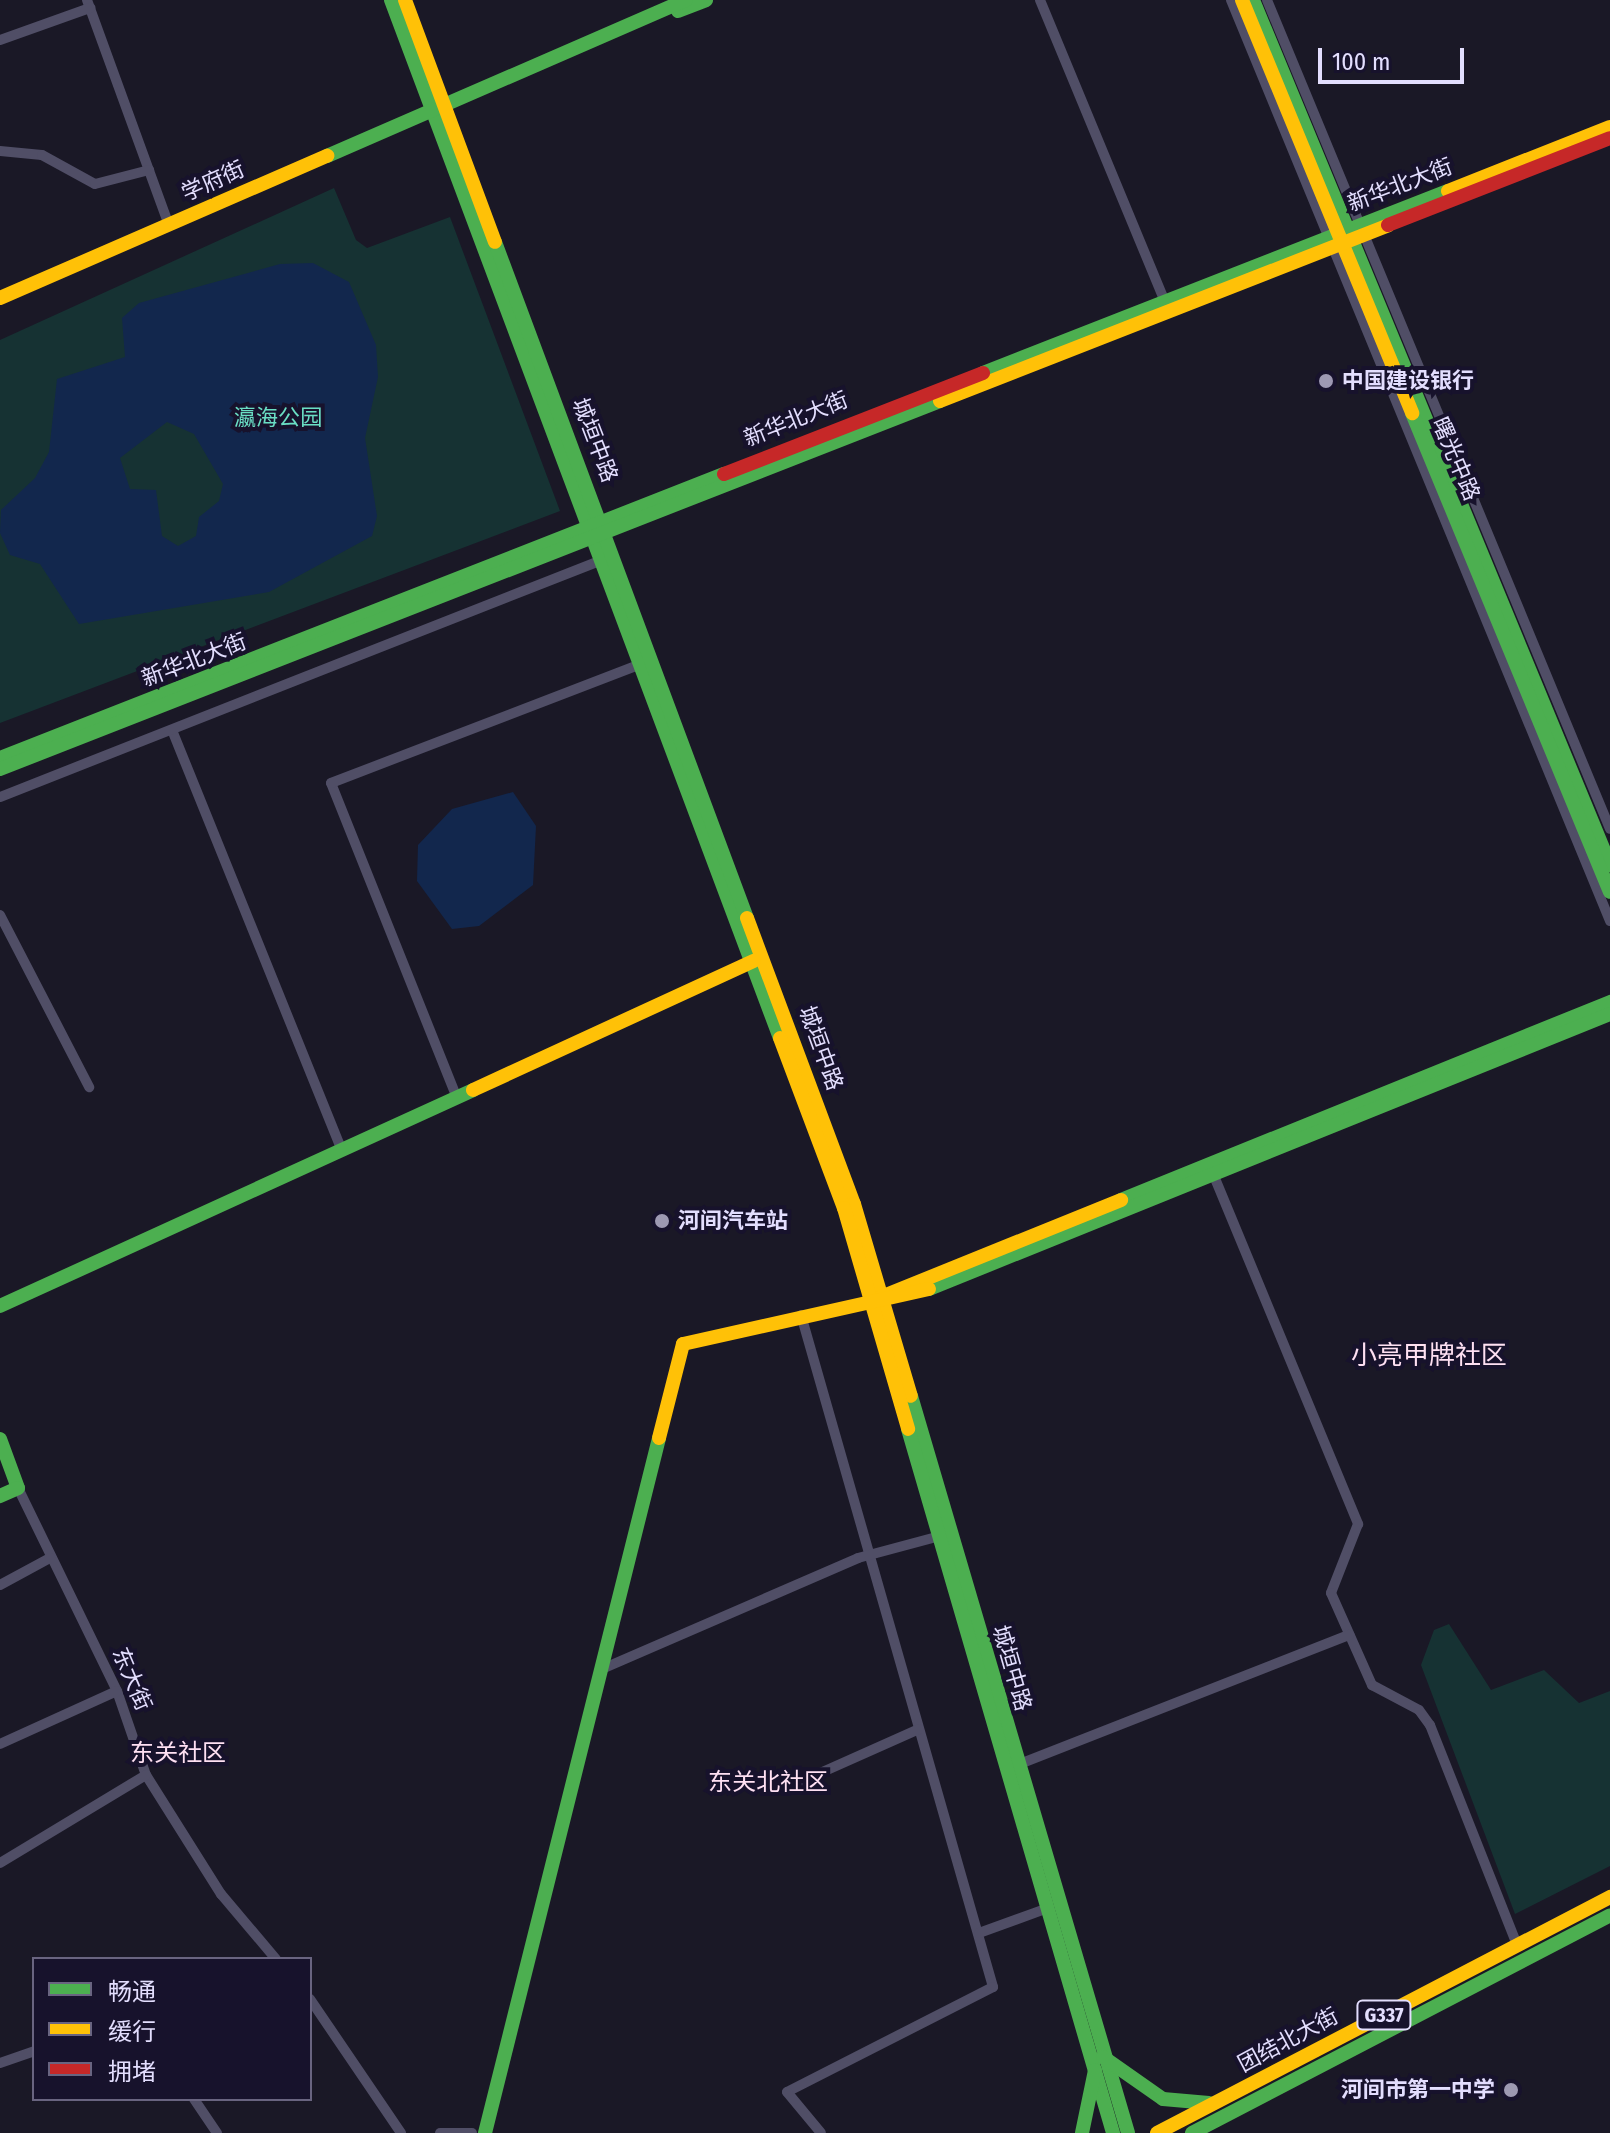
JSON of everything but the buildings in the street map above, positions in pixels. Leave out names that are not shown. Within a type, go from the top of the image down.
[{"type":"main road","name":"城垣中路","points":[[391,0],[437,104],[812,1086],[1017,1765],[1099,2064],[1113,2133]]},
{"type":"main road","name":"城垣中路","points":[[405,0],[437,104]]},
{"type":"main road","name":"学府街","points":[[0,298],[437,104],[685,0]]},
{"type":"main road","name":"学府街","points":[[437,104],[706,0]]},
{"type":"main road","name":"曙光中路","points":[[1242,0],[1345,235],[1610,865]]},
{"type":"main road","name":"曙光中路","points":[[1253,0],[1610,892]]},
{"type":"main road","name":"新华北大街","points":[[0,758],[1345,235],[1610,127]]},
{"type":"main road","name":"新华北大街","points":[[0,769],[1164,299],[1610,138]]},
{"type":"main road","name":"城垣中路","points":[[597,528],[602,560],[754,961],[876,1298],[940,1536],[1048,1908],[1099,2064],[1128,2133]]},
{"type":"main road","points":[[0,1306],[754,961]]},
{"type":"main road","points":[[876,1298],[1610,1002]]},
{"type":"main road","points":[[485,2133],[602,1669],[676,1353],[693,1339],[876,1298],[927,1292],[1610,1014]]},
{"type":"main road","name":"东大街","points":[[0,1439],[18,1488]]},
{"type":"main road","points":[[0,1496],[18,1488]]},
{"type":"main road","name":"团结北大街","points":[[1157,2133],[1610,1897]]},
{"type":"main road","name":"团结北大街","points":[[1192,2133],[1209,2128],[1610,1915]]},
{"type":"main road","points":[[1082,2133],[1099,2064],[1163,2099],[1215,2103]]},
{"type":"street","points":[[1040,0],[1164,299]]},
{"type":"street","points":[[1231,0],[1345,235],[1610,829]]},
{"type":"street","points":[[1267,0],[1345,235],[1610,921]]},
{"type":"street","points":[[0,40],[88,4],[169,225]]},
{"type":"street","points":[[0,151],[42,155],[95,184],[149,170]]},
{"type":"street","points":[[0,797],[602,560]]},
{"type":"street","points":[[457,1098],[331,783],[641,664]]},
{"type":"street","points":[[172,730],[341,1148]]},
{"type":"street","points":[[0,915],[89,1087]]},
{"type":"street","points":[[1214,1176],[1358,1524],[1331,1586],[1349,1635],[1372,1685],[1419,1710],[1430,1725],[1517,1945]]},
{"type":"street","points":[[801,1315],[993,1987],[787,2092],[819,2133]]},
{"type":"street","name":"东大街","points":[[18,1488],[117,1691],[146,1775],[221,1894],[274,1957]]},
{"type":"street","points":[[602,1669],[868,1555],[940,1536]]},
{"type":"street","points":[[0,1585],[50,1558]]},
{"type":"street","points":[[1017,1765],[1349,1635]]},
{"type":"street","points":[[0,1744],[117,1691]]},
{"type":"street","points":[[800,1782],[919,1729]]},
{"type":"street","points":[[0,1863],[146,1775]]},
{"type":"street","points":[[979,1933],[1048,1908]]},
{"type":"street","points":[[312,2002],[401,2133]]},
{"type":"street","points":[[0,2063],[32,2052]]},
{"type":"street","points":[[195,2101],[217,2133]]},
{"type":"street","points":[[440,2133],[472,2133]]},
{"type":"green space","name":"瀛海公园","points":[[334,188],[356,240],[367,248],[450,217],[560,511],[0,723],[0,340]]},
{"type":"green space","points":[[1449,1624],[1491,1690],[1544,1670],[1579,1703],[1610,1691],[1610,1866],[1515,1914],[1421,1665],[1434,1630]]},
{"type":"water","points":[[313,263],[349,282],[376,345],[378,377],[365,438],[377,516],[372,536],[269,592],[79,624],[40,564],[10,555],[0,533],[1,510],[35,478],[49,452],[57,379],[125,357],[122,318],[139,303],[280,264]],"holes":[[[167,422],[194,434],[223,484],[219,501],[199,517],[196,536],[178,546],[162,536],[156,490],[130,489],[120,458]]]},
{"type":"water","points":[[513,792],[536,826],[533,885],[479,926],[452,929],[417,881],[418,845],[452,809]]},
{"type":"traffic: fast","points":[[391,0],[780,1038]]},
{"type":"traffic: fast","points":[[327,156],[685,0]]},
{"type":"traffic: fast","points":[[678,11],[706,0]]},
{"type":"traffic: fast","points":[[1253,0],[1610,865]]},
{"type":"traffic: fast","points":[[983,373],[1448,191]]},
{"type":"traffic: fast","points":[[495,242],[747,918]]},
{"type":"traffic: fast","points":[[0,769],[940,401]]},
{"type":"traffic: fast","points":[[1412,413],[1610,892]]},
{"type":"traffic: fast","points":[[0,758],[724,474]]},
{"type":"traffic: fast","points":[[1121,1200],[1610,1002]]},
{"type":"traffic: fast","points":[[929,1289],[1610,1014]]},
{"type":"traffic: fast","points":[[0,1306],[473,1090]]},
{"type":"traffic: fast","points":[[911,1396],[1128,2133]]},
{"type":"traffic: fast","points":[[908,1429],[1113,2133]]},
{"type":"traffic: fast","points":[[485,2133],[659,1438]]},
{"type":"traffic: fast","points":[[0,1439],[18,1488],[0,1496]]},
{"type":"traffic: fast","points":[[1192,2133],[1610,1915]]},
{"type":"traffic: fast","points":[[1103,2057],[1163,2099],[1209,2103]]},
{"type":"traffic: fast","points":[[1082,2133],[1095,2070]]},
{"type":"traffic: slow","points":[[405,0],[495,242]]},
{"type":"traffic: slow","points":[[1242,0],[1412,413]]},
{"type":"traffic: slow","points":[[1448,191],[1610,127]]},
{"type":"traffic: slow","points":[[0,298],[327,156]]},
{"type":"traffic: slow","points":[[940,401],[1388,225]]},
{"type":"traffic: slow","points":[[747,918],[854,1204],[911,1396]]},
{"type":"traffic: slow","points":[[473,1090],[754,961]]},
{"type":"traffic: slow","points":[[780,1038],[844,1208],[908,1429]]},
{"type":"traffic: slow","points":[[881,1297],[1121,1200]]},
{"type":"traffic: slow","points":[[659,1438],[683,1344],[929,1289]]},
{"type":"traffic: slow","points":[[1157,2133],[1610,1897]]},
{"type":"traffic: jam","points":[[1388,225],[1610,138]]},
{"type":"traffic: jam","points":[[724,474],[983,373]]},
{"type":"place","name":"中国建设银行","points":[[1326,381]]},
{"type":"place","name":"河间汽车站","points":[[662,1221]]},
{"type":"place","name":"河间市第一中学","points":[[1511,2090]]},
{"type":"district","name":"小亮甲牌社区","points":[[1429,1356]]},
{"type":"district","name":"东关社区","points":[[178,1754]]},
{"type":"district","name":"东关北社区","points":[[768,1783]]}]
